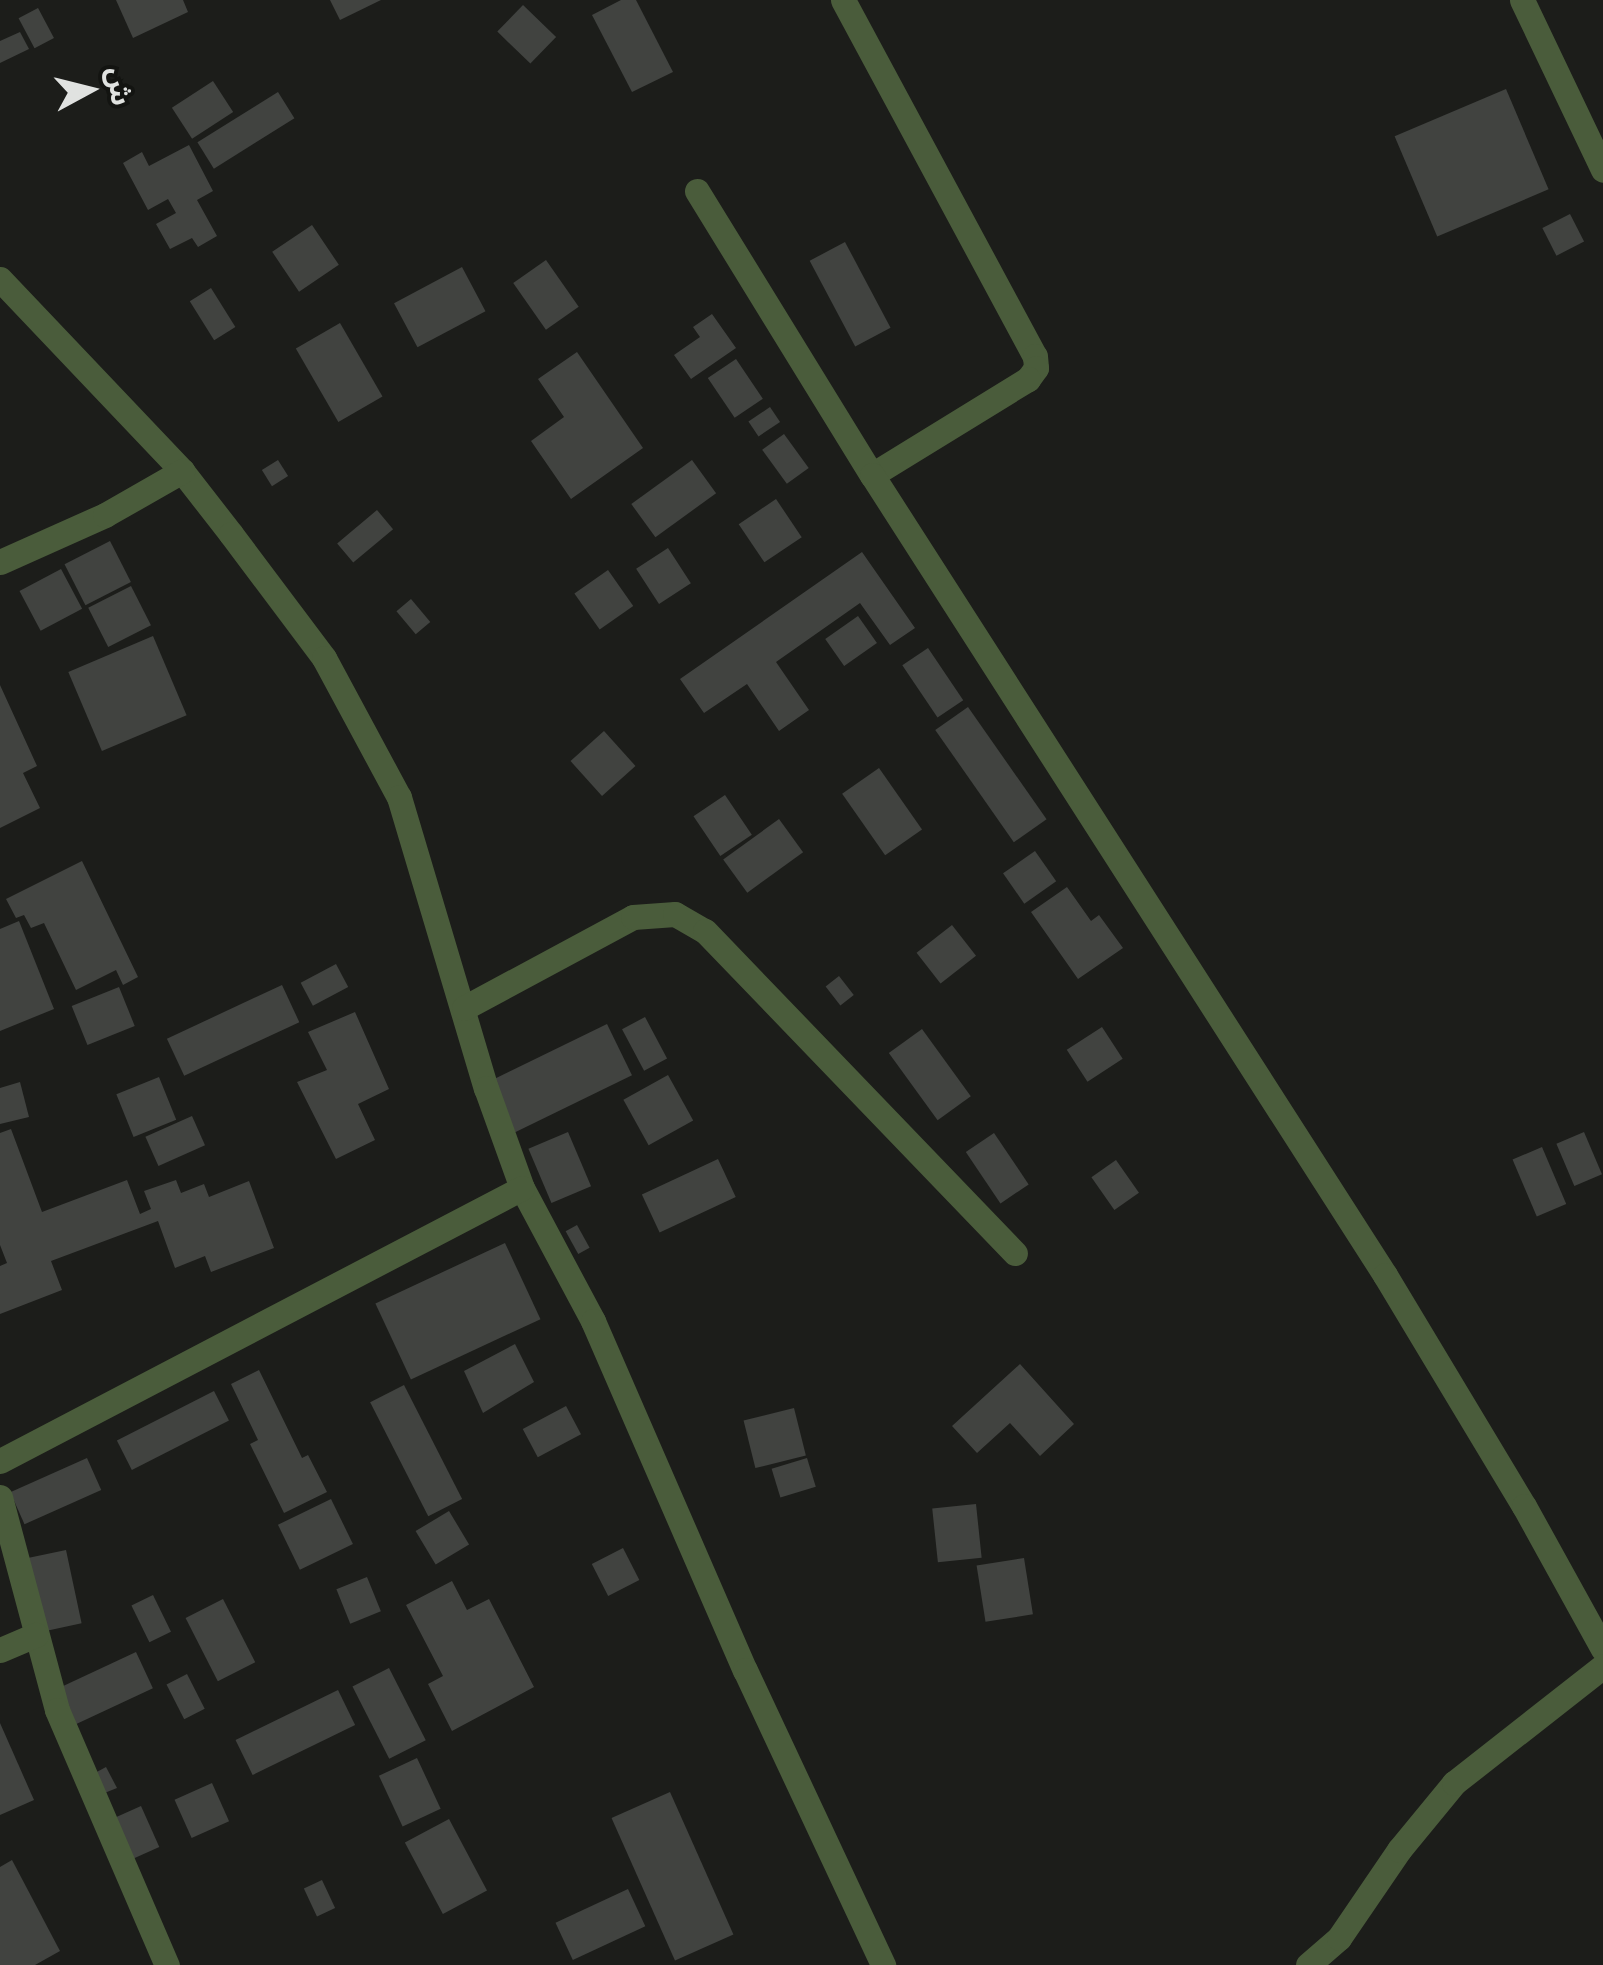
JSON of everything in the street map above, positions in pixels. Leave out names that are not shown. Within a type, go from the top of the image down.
[{"type":"street","points":[[843,0],[1035,356],[1036,368],[1028,379],[872,475]]},
{"type":"street","points":[[1522,0],[1603,170]]},
{"type":"street","points":[[697,191],[872,475],[1385,1275],[1524,1506],[1603,1648]]},
{"type":"street","points":[[0,280],[182,471],[324,658],[399,796],[486,1088],[522,1188],[593,1321],[745,1670],[884,1965]]},
{"type":"street","points":[[0,562],[104,515],[182,471]]},
{"type":"street","points":[[464,1008],[633,917],[675,914],[705,931],[1015,1254]]},
{"type":"street","points":[[0,1462],[522,1188]]},
{"type":"street","points":[[0,1496],[58,1710],[166,1965]]},
{"type":"street","points":[[0,1650],[36,1635]]},
{"type":"street","points":[[1308,1965],[1339,1938],[1399,1850],[1454,1783],[1603,1666]]},
{"type":"building","points":[[116,0],[183,0],[188,12],[133,38]]},
{"type":"building","points":[[330,0],[381,0],[340,20]]},
{"type":"building","points":[[621,0],[636,0],[673,72],[632,92],[592,15]]},
{"type":"building","points":[[523,5],[556,37],[530,64],[497,32]]},
{"type":"building","points":[[38,8],[54,38],[35,48],[19,18]]},
{"type":"building","points":[[20,32],[29,49],[0,63],[0,41]]},
{"type":"building","points":[[213,81],[233,112],[192,139],[172,108]]},
{"type":"building","points":[[1506,89],[1549,189],[1437,237],[1395,136]]},
{"type":"building","points":[[278,92],[294,118],[214,169],[197,142]]},
{"type":"building","points":[[189,145],[213,191],[197,200],[217,236],[198,247],[192,238],[170,249],[156,224],[176,213],[168,199],[148,210],[123,163],[142,152],[149,166]]},
{"type":"building","points":[[1570,214],[1584,242],[1556,256],[1542,228]]},
{"type":"building","points":[[312,225],[339,265],[299,292],[272,252]]},
{"type":"building","points":[[845,242],[891,328],[855,346],[810,261]]},
{"type":"building","points":[[546,260],[579,307],[546,330],[513,283]]},
{"type":"building","points":[[462,267],[485,311],[417,347],[394,303]]},
{"type":"building","points":[[211,288],[235,327],[214,340],[190,301]]},
{"type":"building","points":[[712,314],[736,348],[691,379],[674,355],[700,337],[693,327]]},
{"type":"building","points":[[340,323],[382,397],[338,422],[296,348]]},
{"type":"building","points":[[577,352],[643,448],[571,499],[531,441],[564,417],[538,379]]},
{"type":"building","points":[[736,359],[763,399],[735,418],[708,378]]},
{"type":"building","points":[[770,407],[780,422],[759,436],[748,422]]},
{"type":"building","points":[[784,434],[809,468],[787,484],[762,450]]},
{"type":"building","points":[[278,460],[288,476],[272,486],[262,470]]},
{"type":"building","points":[[692,460],[716,493],[655,537],[631,504]]},
{"type":"building","points":[[776,499],[802,537],[764,562],[739,524]]},
{"type":"building","points":[[377,510],[393,529],[353,563],[337,543]]},
{"type":"building","points":[[110,541],[131,582],[85,605],[65,564]]},
{"type":"building","points":[[668,548],[691,583],[659,604],[636,569]]},
{"type":"building","points":[[862,552],[915,628],[890,645],[860,603],[776,662],[809,710],[779,731],[747,684],[704,713],[680,679]]},
{"type":"building","points":[[61,569],[82,609],[41,631],[20,591]]},
{"type":"building","points":[[608,570],[633,606],[600,630],[574,594]]},
{"type":"building","points":[[131,586],[151,625],[108,647],[88,608]]},
{"type":"building","points":[[411,599],[430,622],[416,634],[396,611]]},
{"type":"building","points":[[858,616],[877,643],[844,666],[825,639]]},
{"type":"building","points":[[153,636],[187,715],[102,751],[68,672]]},
{"type":"building","points":[[928,648],[963,700],[938,718],[902,665]]},
{"type":"building","points":[[0,685],[37,766],[23,773],[40,808],[0,828]]},
{"type":"building","points":[[968,707],[1047,819],[1014,842],[935,730]]},
{"type":"building","points":[[604,731],[635,766],[602,796],[571,761]]},
{"type":"building","points":[[879,768],[922,829],[885,855],[842,794]]},
{"type":"building","points":[[725,795],[752,835],[720,856],[693,816]]},
{"type":"building","points":[[779,819],[803,852],[747,893],[723,860]]},
{"type":"building","points":[[1035,851],[1056,881],[1024,904],[1003,873]]},
{"type":"building","points":[[82,861],[138,977],[123,985],[116,970],[76,990],[44,923],[31,928],[24,915],[16,918],[6,899]]},
{"type":"building","points":[[1067,887],[1091,921],[1099,915],[1123,948],[1078,979],[1031,912]]},
{"type":"building","points":[[19,921],[54,1009],[0,1031],[0,929]]},
{"type":"building","points":[[952,925],[976,956],[941,983],[917,953]]},
{"type":"building","points":[[336,964],[348,987],[313,1006],[301,983]]},
{"type":"building","points":[[839,976],[854,995],[840,1005],[826,986]]},
{"type":"building","points":[[282,985],[299,1022],[184,1076],[167,1039]]},
{"type":"building","points":[[119,987],[135,1026],[87,1045],[72,1006]]},
{"type":"building","points":[[355,1012],[389,1089],[358,1104],[375,1140],[336,1159],[297,1082],[327,1070],[308,1032]]},
{"type":"building","points":[[645,1017],[667,1058],[644,1071],[622,1029]]},
{"type":"building","points":[[607,1024],[632,1075],[515,1132],[490,1081]]},
{"type":"building","points":[[1102,1027],[1123,1059],[1087,1082],[1067,1050]]},
{"type":"building","points":[[922,1029],[971,1096],[938,1120],[889,1053]]},
{"type":"building","points":[[668,1075],[693,1120],[649,1145],[623,1100]]},
{"type":"building","points":[[159,1077],[176,1120],[134,1137],[116,1094]]},
{"type":"building","points":[[20,1082],[29,1117],[0,1124],[0,1088]]},
{"type":"building","points":[[192,1116],[205,1145],[158,1166],[145,1137]]},
{"type":"building","points":[[11,1129],[42,1212],[127,1180],[140,1214],[151,1209],[144,1191],[176,1180],[181,1193],[204,1184],[209,1197],[249,1181],[274,1248],[211,1272],[205,1256],[175,1268],[158,1221],[51,1261],[62,1290],[0,1314],[0,1266],[7,1263],[0,1245],[0,1133]]},
{"type":"building","points":[[568,1132],[591,1186],[551,1203],[528,1149]]},
{"type":"building","points":[[1584,1132],[1602,1174],[1574,1186],[1556,1144]]},
{"type":"building","points":[[994,1133],[1029,1184],[1000,1203],[966,1152]]},
{"type":"building","points":[[1542,1147],[1566,1204],[1537,1217],[1513,1160]]},
{"type":"building","points":[[718,1159],[736,1197],[660,1233],[642,1194]]},
{"type":"building","points":[[1116,1160],[1139,1193],[1114,1210],[1091,1177]]},
{"type":"building","points":[[577,1225],[590,1248],[578,1254],[566,1231]]},
{"type":"building","points":[[505,1243],[540,1319],[411,1380],[375,1303]]},
{"type":"building","points":[[515,1344],[534,1382],[483,1413],[464,1371]]},
{"type":"building","points":[[1020,1364],[1074,1424],[1040,1456],[1010,1423],[977,1453],[952,1426]]},
{"type":"building","points":[[259,1370],[302,1458],[308,1455],[327,1492],[284,1513],[250,1444],[258,1440],[231,1384]]},
{"type":"building","points":[[404,1385],[462,1499],[428,1516],[370,1402]]},
{"type":"building","points":[[214,1391],[229,1420],[132,1470],[117,1440]]},
{"type":"building","points":[[566,1406],[581,1434],[538,1457],[523,1429]]},
{"type":"building","points":[[794,1408],[806,1456],[755,1468],[744,1421]]},
{"type":"building","points":[[87,1458],[101,1490],[24,1524],[10,1492]]},
{"type":"building","points":[[807,1458],[816,1487],[780,1498],[772,1469]]},
{"type":"building","points":[[331,1499],[353,1544],[300,1570],[278,1525]]},
{"type":"building","points":[[976,1504],[982,1558],[938,1562],[932,1509]]},
{"type":"building","points":[[449,1511],[469,1544],[436,1565],[416,1531]]},
{"type":"building","points":[[623,1548],[639,1580],[608,1596],[592,1564]]},
{"type":"building","points":[[66,1550],[82,1623],[43,1631],[28,1558]]},
{"type":"building","points":[[1024,1558],[1033,1614],[986,1622],[977,1566]]},
{"type":"building","points":[[367,1577],[381,1611],[350,1624],[336,1589]]},
{"type":"building","points":[[452,1581],[467,1610],[489,1599],[534,1687],[452,1731],[428,1684],[443,1676],[406,1605]]},
{"type":"building","points":[[153,1595],[171,1632],[149,1642],[131,1606]]},
{"type":"building","points":[[223,1599],[255,1662],[218,1681],[186,1618]]},
{"type":"building","points":[[136,1652],[153,1688],[73,1725],[56,1689]]},
{"type":"building","points":[[389,1668],[426,1740],[389,1759],[352,1687]]},
{"type":"building","points":[[187,1674],[205,1709],[184,1719],[167,1684]]},
{"type":"building","points":[[338,1690],[355,1725],[253,1775],[236,1740]]},
{"type":"building","points":[[0,1723],[34,1800],[0,1815]]},
{"type":"building","points":[[417,1758],[441,1809],[403,1827],[379,1776]]},
{"type":"building","points":[[106,1767],[117,1788],[102,1794],[93,1774]]},
{"type":"building","points":[[212,1783],[229,1821],[192,1838],[175,1800]]},
{"type":"building","points":[[670,1792],[733,1935],[675,1961],[612,1818]]},
{"type":"building","points":[[141,1806],[159,1847],[132,1859],[114,1818]]},
{"type":"building","points":[[449,1819],[487,1891],[443,1914],[405,1842]]},
{"type":"building","points":[[12,1860],[60,1951],[35,1965],[0,1965],[0,1867]]},
{"type":"building","points":[[322,1880],[335,1908],[317,1917],[304,1888]]},
{"type":"building","points":[[628,1889],[645,1926],[573,1960],[555,1923]]}]
